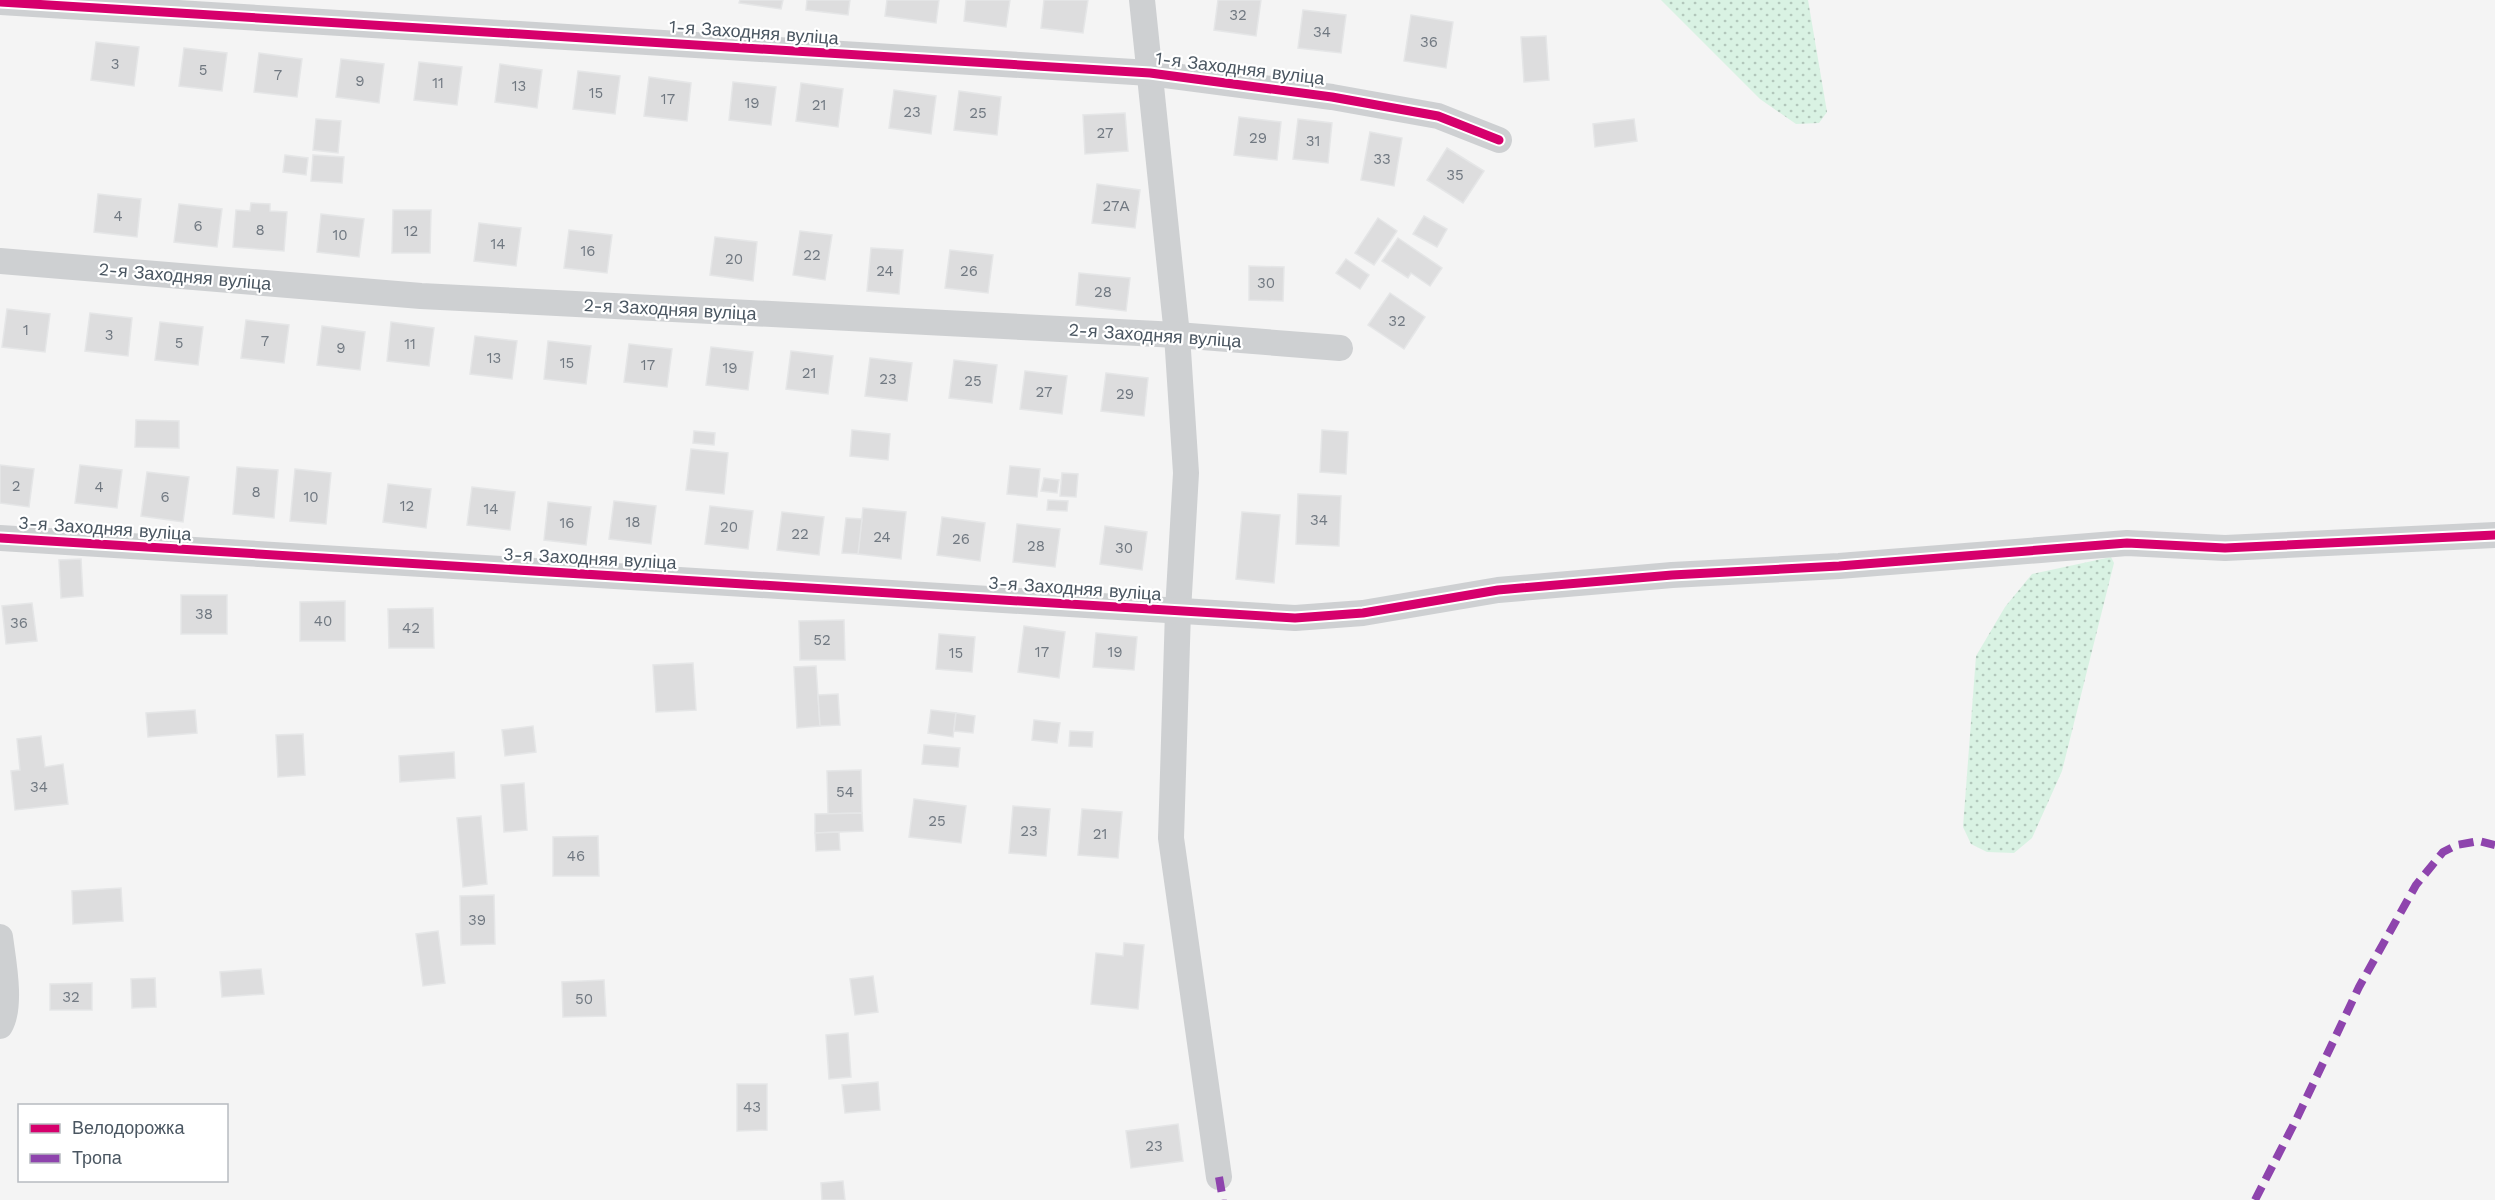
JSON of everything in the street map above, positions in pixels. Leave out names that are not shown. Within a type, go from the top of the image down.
[{"type":"street","points":[[1142,0],[1177,335],[1186,473],[1178,611],[1171,838],[1219,1177]]},
{"type":"street","name":"1-я Заходняя вуліца","points":[[0,2],[1150,73],[1332,97],[1438,116],[1499,140]]},
{"type":"street","name":"2-я Заходняя вуліца","points":[[0,261],[421,296],[1177,335],[1340,348]]},
{"type":"street","name":"3-я Заходняя вуліца","points":[[0,538],[1295,618],[1363,613],[1498,590],[1672,574],[1873,564],[2127,543],[2225,548],[2495,535]]},
{"type":"street","points":[[0,937],[5,976],[4,1018],[0,1026]]},
{"type":"green space","points":[[1661,0],[1808,0],[1827,112],[1819,123],[1796,124],[1760,99]]},
{"type":"green space","points":[[2111,557],[2114,563],[2062,771],[2032,838],[2014,853],[1987,852],[1971,844],[1963,827],[1976,656],[2005,607],[2032,574]]},
{"type":"building","points":[[740,0],[783,0],[781,9],[739,3]]},
{"type":"building","points":[[807,0],[850,0],[848,15],[806,10]]},
{"type":"building","points":[[887,0],[939,0],[936,23],[885,16]]},
{"type":"building","points":[[966,0],[1010,0],[1006,27],[964,21]]},
{"type":"building","points":[[1044,0],[1088,0],[1083,33],[1041,28]]},
{"type":"building","points":[[1218,0],[1261,0],[1256,36],[1214,30]]},
{"type":"building","points":[[1303,10],[1346,15],[1341,53],[1298,48]]},
{"type":"building","points":[[1411,15],[1453,22],[1446,68],[1404,61]]},
{"type":"building","points":[[1546,36],[1549,80],[1524,82],[1521,37]]},
{"type":"building","points":[[96,42],[139,47],[134,86],[91,80]]},
{"type":"building","points":[[184,48],[227,53],[222,91],[179,86]]},
{"type":"building","points":[[259,53],[302,59],[297,97],[254,92]]},
{"type":"building","points":[[341,59],[384,64],[379,103],[336,97]]},
{"type":"building","points":[[419,62],[462,67],[457,105],[414,100]]},
{"type":"building","points":[[500,64],[542,70],[537,108],[495,102]]},
{"type":"building","points":[[578,71],[620,76],[615,114],[573,109]]},
{"type":"building","points":[[649,77],[691,83],[687,121],[644,116]]},
{"type":"building","points":[[733,82],[776,87],[771,125],[729,120]]},
{"type":"building","points":[[801,83],[843,89],[838,127],[796,121]]},
{"type":"building","points":[[894,90],[936,96],[931,134],[889,128]]},
{"type":"building","points":[[959,91],[1001,97],[997,135],[954,130]]},
{"type":"building","points":[[1125,113],[1128,151],[1085,154],[1083,115]]},
{"type":"building","points":[[1239,117],[1281,122],[1277,160],[1234,155]]},
{"type":"building","points":[[316,119],[341,121],[338,153],[313,150]]},
{"type":"building","points":[[1298,119],[1332,123],[1328,163],[1293,159]]},
{"type":"building","points":[[1634,119],[1637,141],[1595,147],[1593,124]]},
{"type":"building","points":[[1370,132],[1402,138],[1394,186],[1361,180]]},
{"type":"building","points":[[1447,148],[1484,171],[1463,203],[1427,180]]},
{"type":"building","points":[[285,155],[308,158],[306,175],[283,172]]},
{"type":"building","points":[[313,155],[344,157],[342,183],[311,181]]},
{"type":"building","points":[[1097,184],[1140,190],[1135,228],[1092,223]]},
{"type":"building","points":[[98,194],[141,199],[137,237],[94,232]]},
{"type":"building","points":[[251,203],[270,204],[270,211],[287,212],[284,251],[233,247],[236,210],[250,211]]},
{"type":"building","points":[[179,204],[222,209],[217,247],[174,242]]},
{"type":"building","points":[[393,210],[431,210],[430,253],[392,253]]},
{"type":"building","points":[[321,214],[364,219],[359,257],[317,252]]},
{"type":"building","points":[[1424,216],[1447,229],[1437,247],[1413,234]]},
{"type":"building","points":[[1378,218],[1397,231],[1374,265],[1355,253]]},
{"type":"building","points":[[479,223],[521,228],[516,266],[474,261]]},
{"type":"building","points":[[569,230],[612,235],[607,273],[564,268]]},
{"type":"building","points":[[800,231],[832,235],[825,280],[793,275]]},
{"type":"building","points":[[715,237],[757,242],[753,281],[710,275]]},
{"type":"building","points":[[1398,238],[1442,268],[1430,286],[1411,273],[1408,278],[1382,261]]},
{"type":"building","points":[[871,248],[903,250],[899,294],[867,291]]},
{"type":"building","points":[[950,250],[993,255],[988,293],[945,288]]},
{"type":"building","points":[[1346,259],[1369,275],[1360,289],[1336,273]]},
{"type":"building","points":[[1249,266],[1284,267],[1283,301],[1249,300]]},
{"type":"building","points":[[1079,273],[1130,278],[1126,311],[1076,305]]},
{"type":"building","points":[[1390,293],[1425,317],[1404,349],[1368,325]]},
{"type":"building","points":[[7,309],[50,314],[45,352],[2,347]]},
{"type":"building","points":[[90,313],[132,318],[128,356],[85,351]]},
{"type":"building","points":[[246,320],[289,325],[284,363],[241,358]]},
{"type":"building","points":[[160,322],[203,327],[198,365],[155,360]]},
{"type":"building","points":[[391,322],[434,328],[429,366],[387,361]]},
{"type":"building","points":[[322,326],[365,332],[360,370],[317,365]]},
{"type":"building","points":[[475,336],[517,341],[512,379],[470,374]]},
{"type":"building","points":[[548,341],[591,346],[586,384],[544,379]]},
{"type":"building","points":[[629,344],[672,349],[667,387],[624,382]]},
{"type":"building","points":[[711,347],[753,352],[748,390],[706,385]]},
{"type":"building","points":[[791,351],[833,356],[828,394],[786,389]]},
{"type":"building","points":[[870,358],[912,363],[907,401],[865,396]]},
{"type":"building","points":[[954,360],[997,365],[992,403],[949,398]]},
{"type":"building","points":[[1025,371],[1067,376],[1062,414],[1020,409]]},
{"type":"building","points":[[1106,373],[1148,378],[1144,416],[1101,411]]},
{"type":"building","points":[[136,420],[179,421],[179,448],[135,447]]},
{"type":"building","points":[[852,430],[890,434],[888,460],[850,456]]},
{"type":"building","points":[[1322,430],[1348,432],[1346,474],[1320,472]]},
{"type":"building","points":[[694,431],[715,433],[714,445],[693,443]]},
{"type":"building","points":[[691,449],[728,453],[724,494],[686,490]]},
{"type":"building","points":[[0,465],[34,469],[29,507],[0,503]]},
{"type":"building","points":[[80,465],[122,470],[117,508],[75,503]]},
{"type":"building","points":[[1010,466],[1040,469],[1037,497],[1007,494]]},
{"type":"building","points":[[237,467],[278,470],[274,518],[233,514]]},
{"type":"building","points":[[295,469],[331,473],[326,524],[290,521]]},
{"type":"building","points":[[147,472],[189,477],[183,522],[141,516]]},
{"type":"building","points":[[1062,473],[1078,474],[1076,497],[1060,496]]},
{"type":"building","points":[[1044,478],[1059,480],[1057,493],[1041,491]]},
{"type":"building","points":[[388,484],[431,489],[426,528],[383,522]]},
{"type":"building","points":[[472,487],[515,492],[510,530],[467,525]]},
{"type":"building","points":[[1298,494],[1341,496],[1339,546],[1296,544]]},
{"type":"building","points":[[1048,500],[1068,501],[1067,511],[1047,510]]},
{"type":"building","points":[[614,501],[656,506],[651,544],[609,539]]},
{"type":"building","points":[[548,502],[591,507],[586,545],[544,540]]},
{"type":"building","points":[[710,506],[753,511],[748,549],[705,544]]},
{"type":"building","points":[[863,508],[906,512],[901,559],[858,554]]},
{"type":"building","points":[[782,512],[824,517],[819,555],[777,550]]},
{"type":"building","points":[[1242,512],[1280,515],[1274,583],[1236,579]]},
{"type":"building","points":[[942,517],[985,523],[980,561],[937,555]]},
{"type":"building","points":[[846,518],[862,519],[858,554],[842,553]]},
{"type":"building","points":[[1017,524],[1060,529],[1055,567],[1013,562]]},
{"type":"building","points":[[1105,526],[1147,532],[1142,570],[1100,564]]},
{"type":"building","points":[[81,559],[83,596],[61,598],[59,560]]},
{"type":"building","points":[[181,595],[227,595],[227,634],[181,634]]},
{"type":"building","points":[[345,601],[345,641],[300,641],[300,602]]},
{"type":"building","points":[[32,603],[37,641],[6,644],[2,606]]},
{"type":"building","points":[[433,608],[434,648],[389,648],[388,609]]},
{"type":"building","points":[[844,620],[845,660],[800,660],[799,621]]},
{"type":"building","points":[[1024,626],[1065,632],[1059,678],[1018,672]]},
{"type":"building","points":[[1096,633],[1137,637],[1134,670],[1093,667]]},
{"type":"building","points":[[939,634],[975,637],[972,672],[936,669]]},
{"type":"building","points":[[693,663],[696,710],[656,712],[653,665]]},
{"type":"building","points":[[816,666],[820,726],[797,728],[794,667]]},
{"type":"building","points":[[838,694],[840,725],[820,726],[818,695]]},
{"type":"building","points":[[195,710],[197,733],[148,737],[146,713]]},
{"type":"building","points":[[931,710],[956,713],[953,737],[928,733]]},
{"type":"building","points":[[956,713],[975,716],[973,733],[954,731]]},
{"type":"building","points":[[1034,720],[1060,723],[1057,743],[1032,740]]},
{"type":"building","points":[[533,726],[536,752],[505,756],[502,730]]},
{"type":"building","points":[[1070,731],[1093,732],[1092,747],[1069,746]]},
{"type":"building","points":[[303,734],[305,775],[278,777],[276,735]]},
{"type":"building","points":[[41,736],[45,767],[63,764],[68,804],[15,810],[11,771],[20,770],[17,739]]},
{"type":"building","points":[[924,745],[960,748],[958,767],[922,764]]},
{"type":"building","points":[[454,752],[455,778],[400,782],[399,756]]},
{"type":"building","points":[[861,770],[862,813],[828,814],[827,771]]},
{"type":"building","points":[[524,783],[527,830],[504,832],[501,785]]},
{"type":"building","points":[[914,799],[966,806],[961,843],[909,837]]},
{"type":"building","points":[[1013,806],[1050,809],[1046,856],[1009,853]]},
{"type":"building","points":[[1082,809],[1122,812],[1118,858],[1078,855]]},
{"type":"building","points":[[862,813],[863,831],[815,833],[815,814]]},
{"type":"building","points":[[481,816],[487,884],[463,887],[457,818]]},
{"type":"building","points":[[839,832],[840,850],[816,851],[815,833]]},
{"type":"building","points":[[598,836],[599,876],[553,876],[553,837]]},
{"type":"building","points":[[121,888],[123,921],[73,924],[72,891]]},
{"type":"building","points":[[494,895],[495,944],[461,945],[460,896]]},
{"type":"building","points":[[438,931],[445,983],[423,986],[416,934]]},
{"type":"building","points":[[1124,943],[1144,945],[1138,1009],[1091,1004],[1096,953],[1123,956]]},
{"type":"building","points":[[261,969],[264,994],[222,997],[220,972]]},
{"type":"building","points":[[873,976],[878,1012],[855,1015],[850,979]]},
{"type":"building","points":[[155,978],[156,1007],[132,1008],[131,979]]},
{"type":"building","points":[[604,980],[606,1016],[563,1017],[562,982]]},
{"type":"building","points":[[92,983],[92,1010],[50,1010],[50,984]]},
{"type":"building","points":[[848,1033],[851,1077],[829,1079],[826,1035]]},
{"type":"building","points":[[878,1082],[880,1110],[845,1113],[842,1085]]},
{"type":"building","points":[[737,1084],[767,1084],[767,1130],[737,1131]]},
{"type":"building","points":[[1178,1124],[1183,1161],[1131,1168],[1126,1131]]},
{"type":"building","points":[[843,1181],[845,1200],[822,1200],[821,1183]]},
{"type":"marked path","points":[[2255,1200],[2359,987],[2416,885],[2443,852],[2457,845],[2479,841],[2495,845]]},
{"type":"marked path","points":[[1219,1177],[1223,1200]]},
{"type":"cycle path","points":[[0,2],[1150,73],[1332,97],[1438,116],[1499,140]]},
{"type":"cycle path","points":[[0,538],[1295,618],[1363,613],[1498,590],[1672,575],[1839,566],[2127,543],[2225,548],[2495,535]]}]
